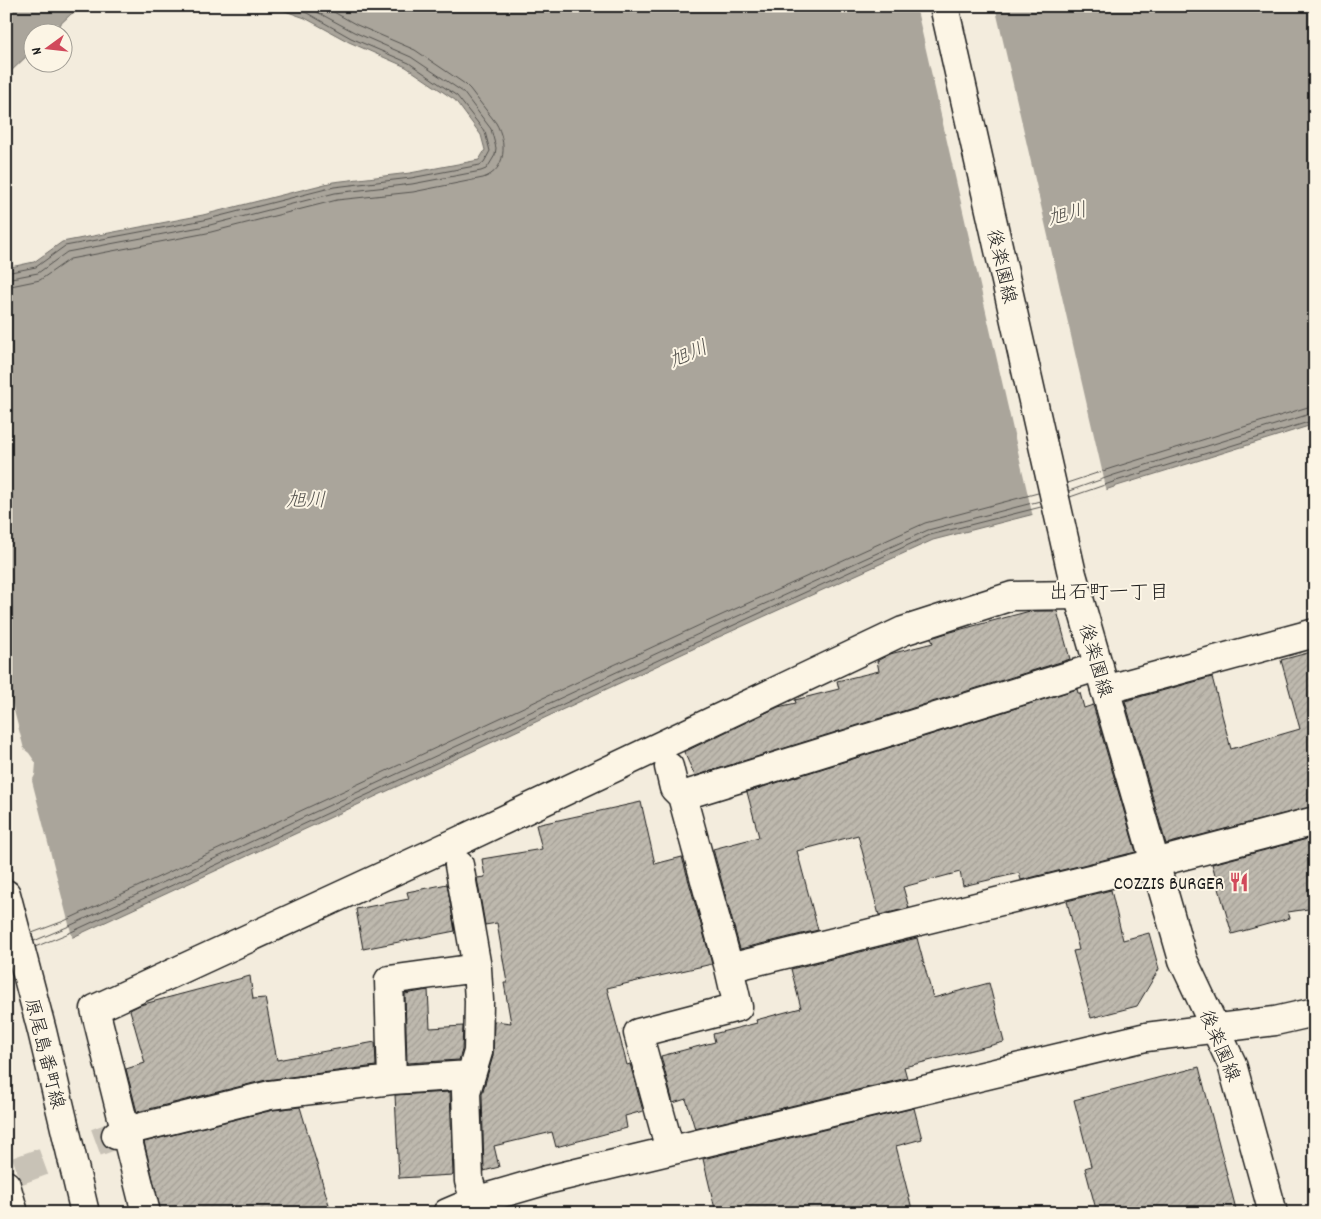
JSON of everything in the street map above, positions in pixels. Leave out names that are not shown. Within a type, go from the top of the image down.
[{"type":"street","name":"後楽園線","points":[[944,6],[1075,585],[1183,960],[1232,1064],[1273,1213]]},
{"type":"street","points":[[146,1213],[121,1133],[96,1009],[457,853],[666,755],[903,631],[1012,596],[1075,585]]},
{"type":"street","points":[[682,796],[1072,675],[1102,678],[1315,633]]},
{"type":"street","points":[[666,755],[674,788],[682,796],[738,1007],[638,1033],[670,1150]]},
{"type":"street","points":[[729,968],[1155,863],[1315,821]]},
{"type":"street","points":[[457,853],[477,968],[479,1001],[478,1052],[466,1092],[469,1181],[475,1201]]},
{"type":"street","name":"原尾島番町線","points":[[6,894],[42,1031],[85,1213]]},
{"type":"street","points":[[392,1080],[389,980],[477,968]]},
{"type":"street","points":[[447,1213],[475,1201],[546,1180],[1146,1037],[1275,1021],[1315,1012]]},
{"type":"street","points":[[121,1133],[270,1096],[392,1080],[470,1075]]},
{"type":"street","points":[[10,1177],[14,1213]]},
{"type":"water","points":[[6,6],[92,6],[71,14],[63,22],[22,22],[22,61],[6,76]]},
{"type":"water","name":"旭川","points":[[271,6],[1315,6],[1315,424],[1117,486],[1038,513],[933,540],[710,641],[71,938],[6,964],[6,268],[34,262],[62,242],[203,215],[333,182],[410,173],[479,160],[485,150],[481,135],[455,100],[406,67],[349,42],[305,18]]},
{"type":"pier","points":[[916,6],[995,6],[1107,492],[1033,517]]},
{"type":"pier","points":[[6,680],[24,749],[36,763],[35,775],[32,781],[73,940],[6,966]]},
{"type":"building","points":[[1030,611],[1057,611],[1070,659],[695,776],[684,752],[778,707],[796,703],[795,700],[839,689],[837,681],[879,671],[877,661],[890,654],[933,643],[931,638],[947,633]]},
{"type":"building","points":[[1315,651],[1315,806],[1166,844],[1125,701],[1212,677],[1231,749],[1300,729],[1281,660]]},
{"type":"building","points":[[1077,689],[1084,708],[1093,705],[1136,852],[1021,880],[1019,873],[963,886],[960,872],[903,887],[909,908],[879,915],[858,835],[797,851],[818,930],[740,949],[713,849],[759,837],[747,792]]},
{"type":"building","points":[[641,802],[655,864],[682,857],[712,964],[607,988],[627,1065],[630,1064],[643,1111],[625,1116],[627,1128],[556,1147],[552,1132],[494,1146],[499,1167],[484,1171],[482,1094],[493,1056],[494,1021],[511,1023],[504,983],[507,983],[497,923],[485,925],[477,878],[485,877],[482,859],[542,849],[536,825]]},
{"type":"building","points":[[1315,837],[1315,908],[1288,912],[1290,918],[1232,934],[1212,864]]},
{"type":"building","points":[[447,884],[455,931],[363,949],[356,909],[409,899],[407,892]]},
{"type":"building","points":[[1111,890],[1123,940],[1149,933],[1159,969],[1137,1006],[1091,1018],[1073,951],[1079,950],[1067,901]]},
{"type":"building","points":[[917,938],[933,998],[989,983],[1004,1042],[904,1067],[907,1078],[695,1129],[686,1099],[673,1103],[661,1056],[715,1042],[713,1034],[757,1023],[756,1020],[801,1008],[791,969]]},
{"type":"building","points":[[250,976],[253,999],[265,998],[277,1060],[375,1042],[376,1066],[266,1080],[137,1112],[126,1069],[145,1063],[130,1010],[140,1005]]},
{"type":"building","points":[[428,990],[430,1028],[463,1026],[462,1050],[459,1060],[407,1063],[405,994]]},
{"type":"building","points":[[1199,1067],[1237,1213],[1097,1213],[1085,1168],[1091,1166],[1074,1100]]},
{"type":"building","points":[[450,1092],[453,1175],[399,1178],[395,1095]]},
{"type":"building","points":[[300,1107],[330,1208],[311,1213],[161,1213],[144,1142],[273,1110]]},
{"type":"building","points":[[914,1108],[922,1139],[896,1146],[913,1213],[716,1213],[703,1159]]},
{"type":"tunnel","points":[[17,1171],[116,1135]]},
{"type":"place","name":"COZZIS BURGER","points":[[1239,882]]},
{"type":"district","name":"出石町一丁目","points":[[1109,591]]}]
